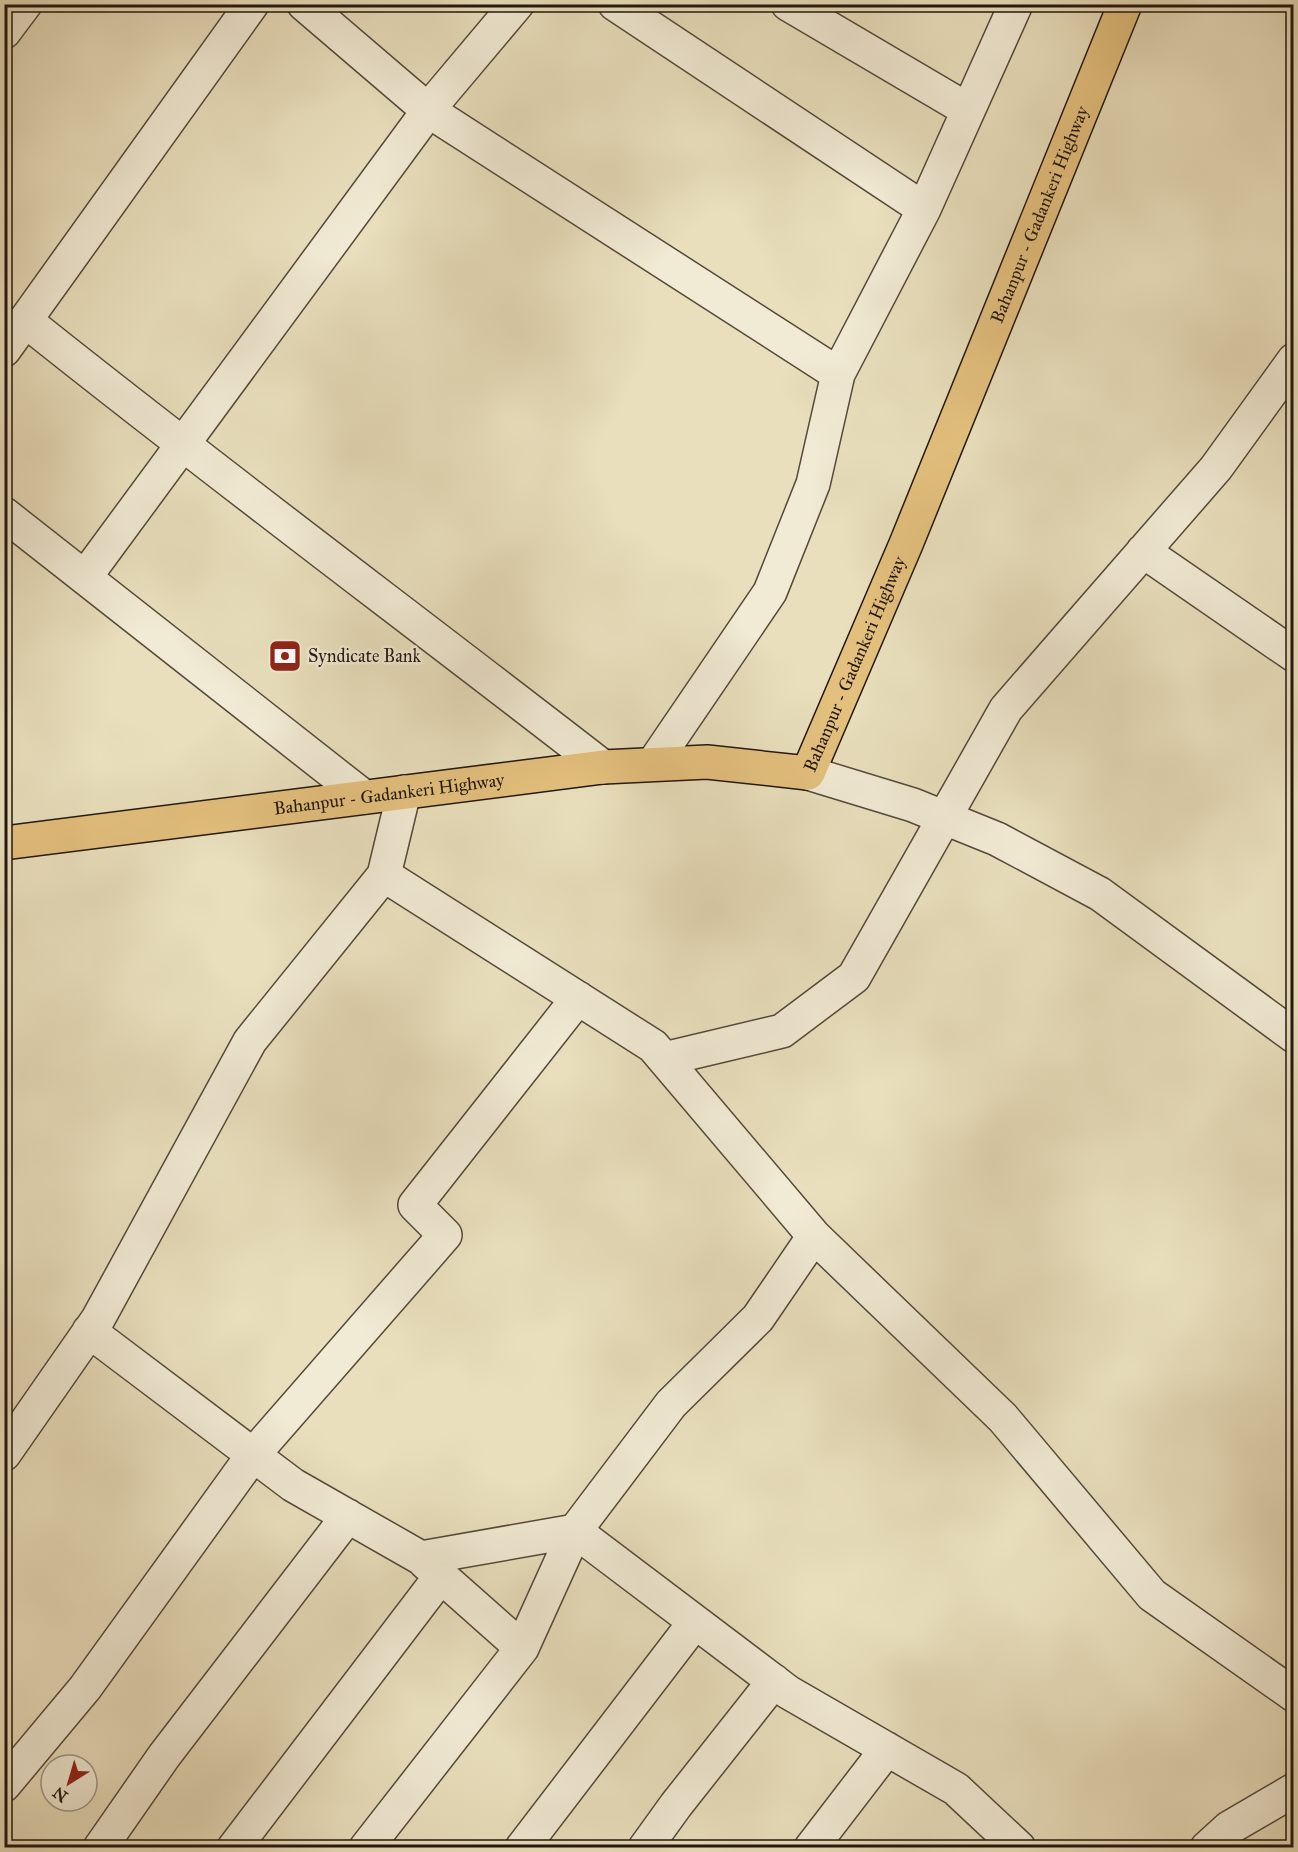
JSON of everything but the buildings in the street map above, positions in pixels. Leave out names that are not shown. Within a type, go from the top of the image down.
[{"type":"highway","name":"Bahanpur - Gadankeri Highway","points":[[4,843],[603,767],[707,762],[807,773],[906,544],[1125,4]]},
{"type":"street","points":[[4,32],[25,4]]},
{"type":"street","points":[[4,350],[252,4]]},
{"type":"street","points":[[304,4],[429,111],[838,374]]},
{"type":"street","points":[[85,577],[429,111],[517,4]]},
{"type":"street","points":[[615,4],[924,209]]},
{"type":"street","points":[[788,4],[968,110]]},
{"type":"street","points":[[653,765],[770,592],[813,484],[838,374],[924,209],[1016,4]]},
{"type":"street","points":[[26,321],[182,445],[603,767]]},
{"type":"street","points":[[664,1059],[782,1031],[854,977],[1006,709],[1216,468],[1293,360]]},
{"type":"street","points":[[4,513],[364,797]]},
{"type":"street","points":[[1143,551],[1293,655]]},
{"type":"street","points":[[807,773],[913,805],[997,839],[1100,894],[1293,1035]]},
{"type":"street","points":[[4,1454],[98,1319],[250,1041],[384,875],[404,792]]},
{"type":"street","points":[[384,875],[653,1046],[814,1236],[1003,1418],[1152,1594],[1293,1695]]},
{"type":"street","points":[[4,1785],[85,1688],[253,1455],[445,1235],[415,1205],[578,998]]},
{"type":"street","points":[[366,1848],[522,1648],[575,1531],[671,1404],[758,1318],[814,1236]]},
{"type":"street","points":[[89,1331],[293,1485],[431,1567],[522,1648]]},
{"type":"street","points":[[100,1848],[164,1756],[348,1516]]},
{"type":"street","points":[[234,1848],[431,1567],[575,1531]]},
{"type":"street","points":[[575,1531],[788,1692],[956,1789],[1019,1848]]},
{"type":"street","points":[[522,1848],[695,1622]]},
{"type":"street","points":[[645,1848],[774,1681]]},
{"type":"street","points":[[811,1848],[887,1749]]},
{"type":"street","points":[[1207,1848],[1229,1828],[1293,1790]]},
{"type":"place","name":"Syndicate Bank","points":[[285,656]]}]
